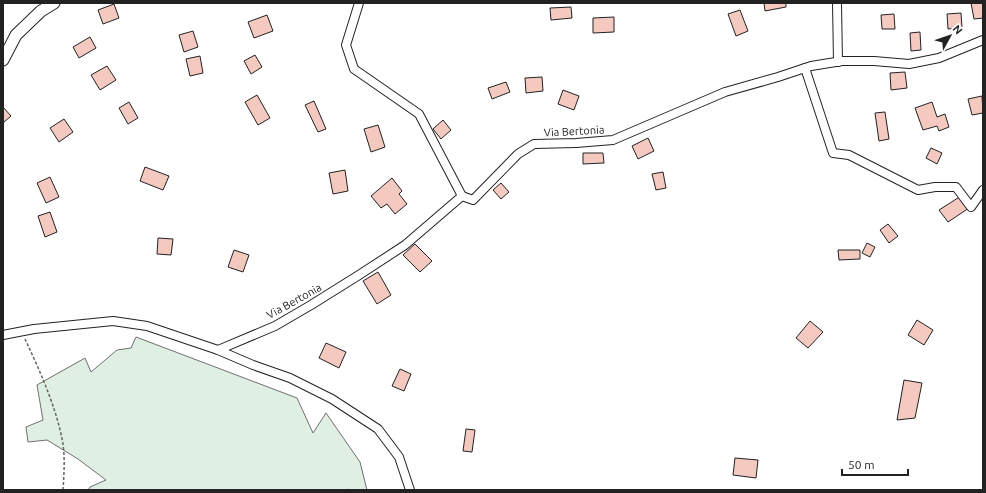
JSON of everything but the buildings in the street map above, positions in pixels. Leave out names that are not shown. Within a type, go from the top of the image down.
[{"type":"street","points":[[3,60],[16,34],[40,7],[54,3]]},
{"type":"street","points":[[358,3],[346,45],[354,69],[419,114],[462,196]]},
{"type":"street","points":[[837,3],[838,62]]},
{"type":"street","name":"Via Bertonia","points":[[218,350],[274,326],[311,306],[353,279],[405,245],[462,196],[473,200],[518,154],[534,144],[613,140],[725,92],[805,68],[838,62],[874,61],[909,64],[939,58],[982,41]]},
{"type":"street","points":[[805,68],[833,153],[849,155],[918,190],[935,187],[956,187],[971,207],[983,190]]},
{"type":"street","points":[[3,335],[34,329],[113,321],[147,326],[218,350],[253,365],[290,378],[332,399],[378,429],[399,457],[410,490]]},
{"type":"path","points":[[22,331],[55,412],[62,444],[64,472],[63,490]]},
{"type":"green space","points":[[136,337],[297,398],[313,433],[326,413],[360,462],[367,490],[88,490],[90,487],[106,480],[78,459],[47,440],[28,442],[26,427],[43,420],[37,385],[85,358],[91,372],[117,350],[131,348]]}]
